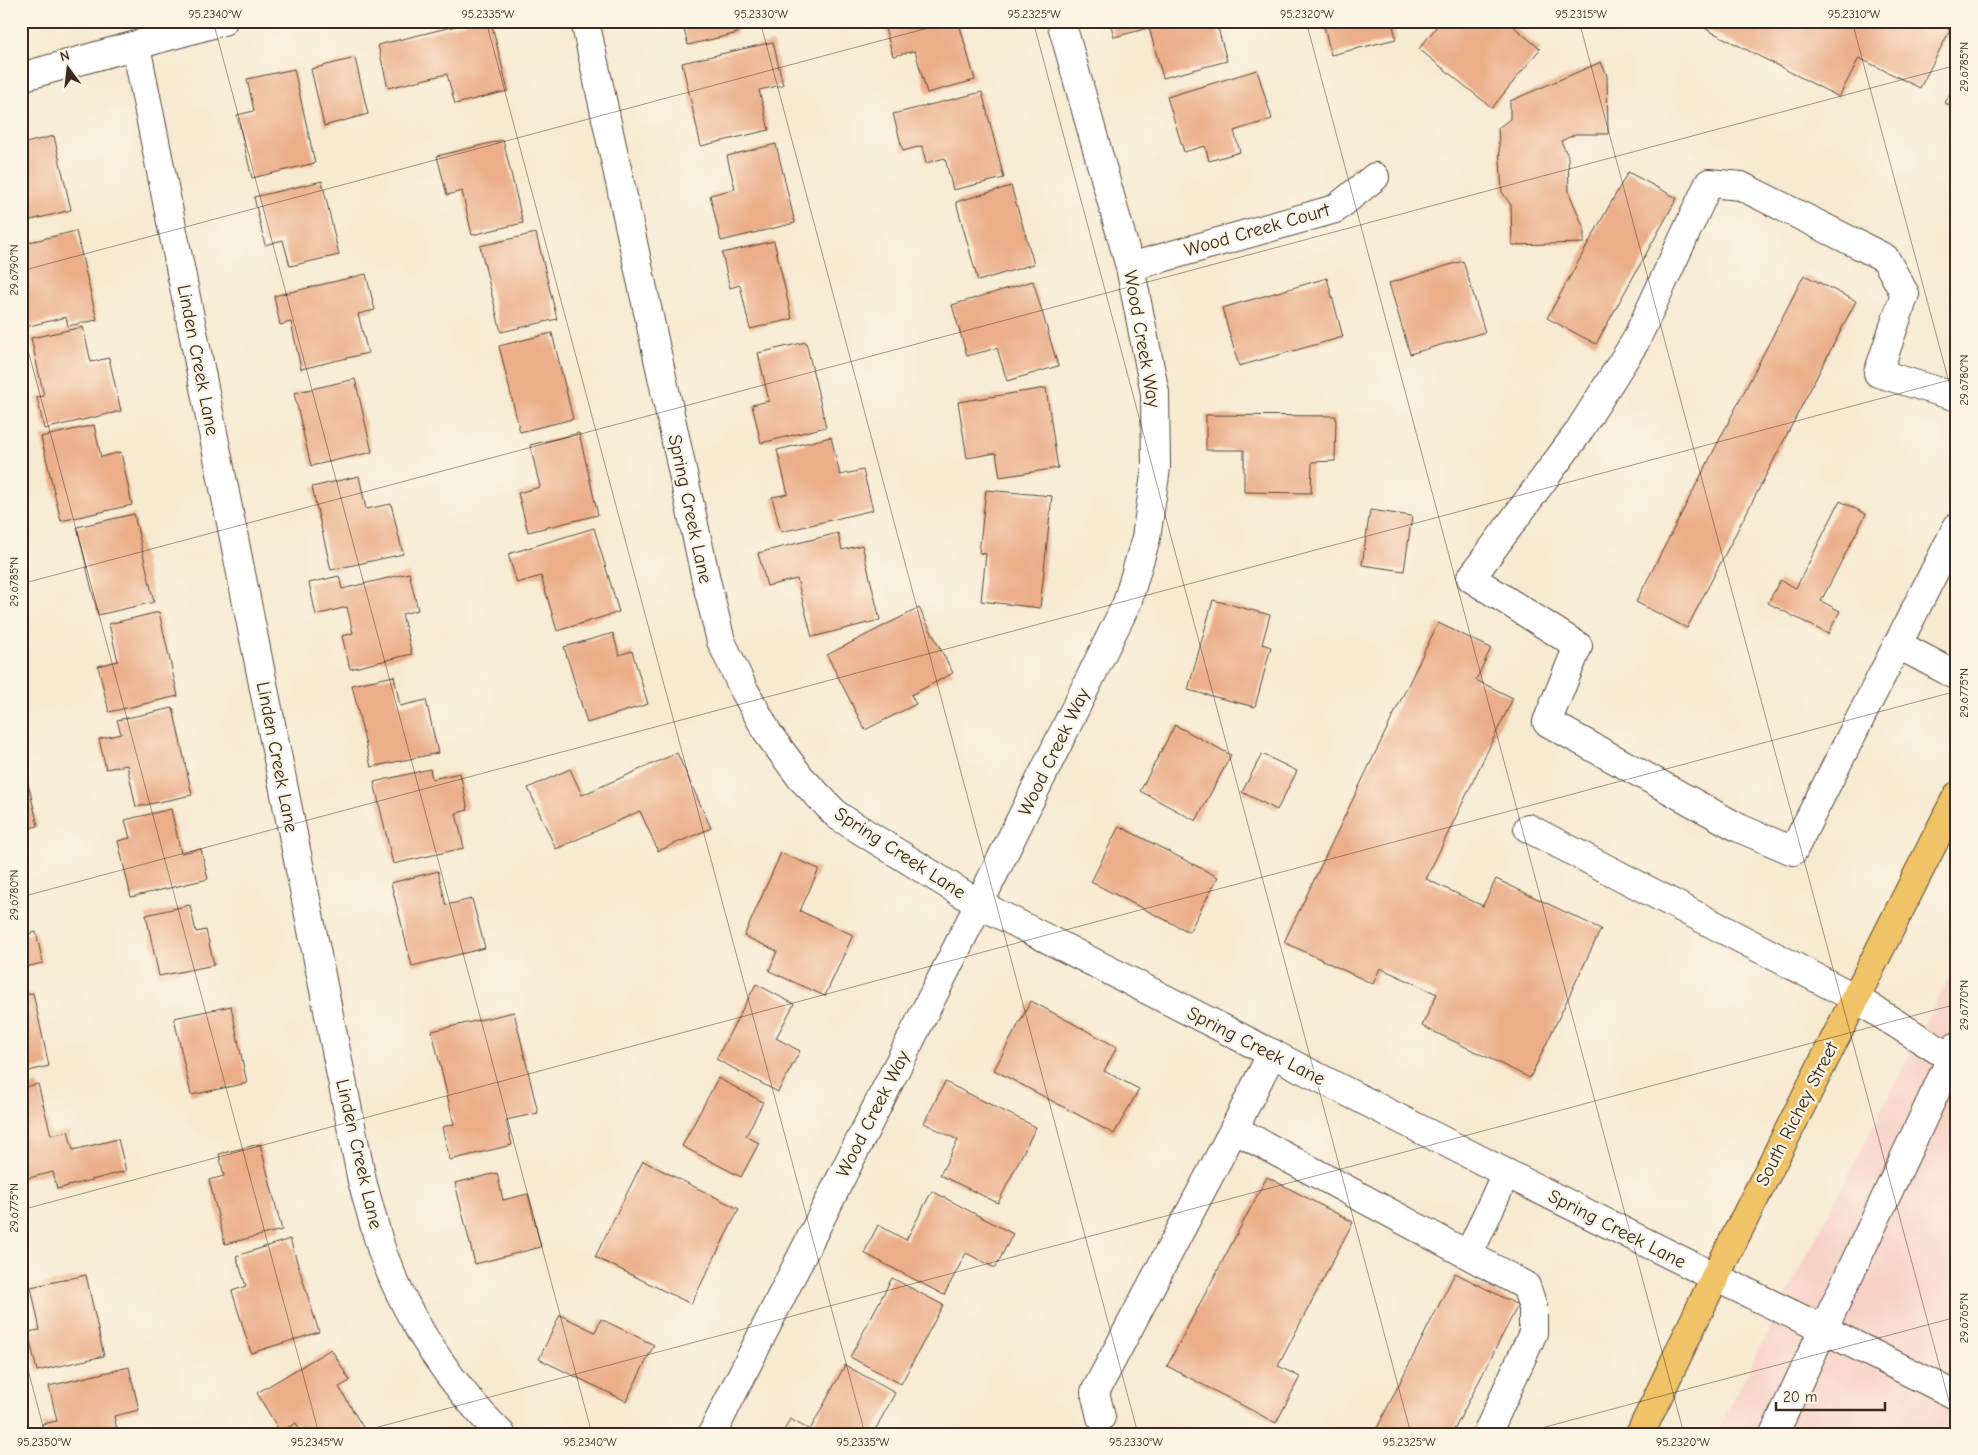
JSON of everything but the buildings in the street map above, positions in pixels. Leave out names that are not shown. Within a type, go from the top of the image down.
[{"type":"main road","name":"South Richey Street","points":[[1640,1434],[1715,1277],[1957,796]]},
{"type":"street","points":[[21,77],[223,21]]},
{"type":"street","name":"Spring Creek Lane","points":[[585,21],[706,580],[721,641],[743,688],[769,735],[801,778],[838,816],[979,904],[1506,1173],[1715,1277],[1823,1328],[1957,1396]]},
{"type":"street","name":"Wood Creek Way","points":[[712,1434],[979,904],[1127,603],[1146,538],[1156,468],[1155,394],[1130,267],[1062,21]]},
{"type":"street","name":"Linden Creek Lane","points":[[136,46],[362,1181],[384,1254],[415,1325],[444,1368],[483,1416],[501,1434]]},
{"type":"street","name":"Wood Creek Court","points":[[1130,267],[1335,209],[1375,178]]},
{"type":"street","points":[[1957,397],[1878,373],[1905,294],[1885,258],[1741,186],[1709,183],[1635,342],[1577,434],[1472,578],[1578,646],[1547,722],[1739,828],[1793,851],[1957,527]]},
{"type":"street","points":[[1898,645],[1957,676]]},
{"type":"street","points":[[1528,828],[1855,998],[1955,1056],[1823,1328],[1774,1434]]},
{"type":"street","points":[[1101,1417],[1095,1392],[1272,1054]]},
{"type":"street","points":[[1234,1129],[1526,1286],[1534,1307],[1533,1332],[1487,1434]]},
{"type":"street","points":[[1469,1254],[1506,1173]]},
{"type":"shaded area","points":[[1957,962],[1957,1434],[1716,1434]]}]
